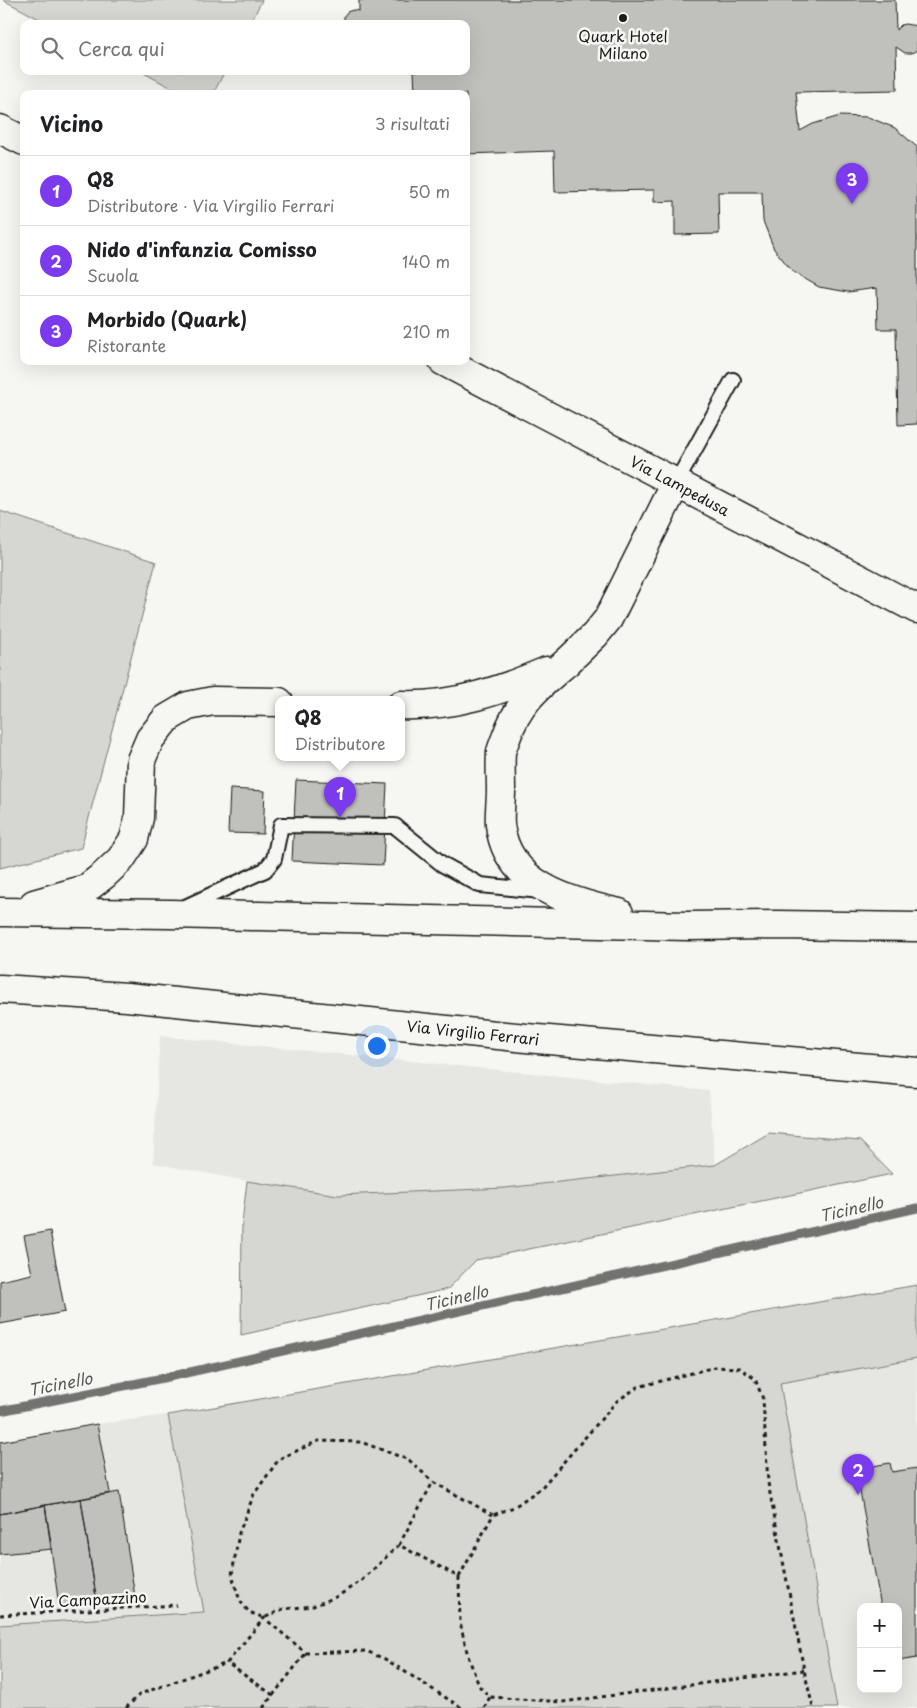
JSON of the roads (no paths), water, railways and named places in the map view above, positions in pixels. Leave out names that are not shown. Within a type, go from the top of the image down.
[{"type":"main road","points":[[0,129],[20,140]]},
{"type":"main road","name":"Via Lampedusa","points":[[451,365],[917,609]]},
{"type":"main road","points":[[676,483],[608,619],[595,635],[526,700],[511,724],[501,752],[500,824],[509,856],[532,880],[554,893],[586,906],[688,926]]},
{"type":"main road","points":[[405,705],[451,702],[479,696],[512,686],[567,662]]},
{"type":"main road","points":[[4,912],[86,888],[121,859],[134,839],[139,818],[142,760],[150,739],[166,719],[188,706],[213,701],[275,702]]},
{"type":"main road","points":[[4,912],[688,926],[917,927]]},
{"type":"main road","name":"Via Virgilio Ferrari","points":[[0,989],[127,997],[526,1038],[917,1072]]},
{"type":"lane","points":[[676,483],[733,380]]},
{"type":"lane","points":[[170,914],[265,870],[274,859],[280,824],[395,826],[442,864],[480,884],[554,893]]},
{"type":"waterway","name":"Ticinello","points":[[0,1411],[168,1377],[917,1208]]},
{"type":"place","name":"Quark Hotel Milano","points":[[623,18]]},
{"type":"place","name":"Morbido (Quark)","points":[[852,204]]},
{"type":"place","name":"Q8","points":[[340,818]]},
{"type":"place","name":"Nido d'infanzia Comisso","points":[[858,1495]]}]
